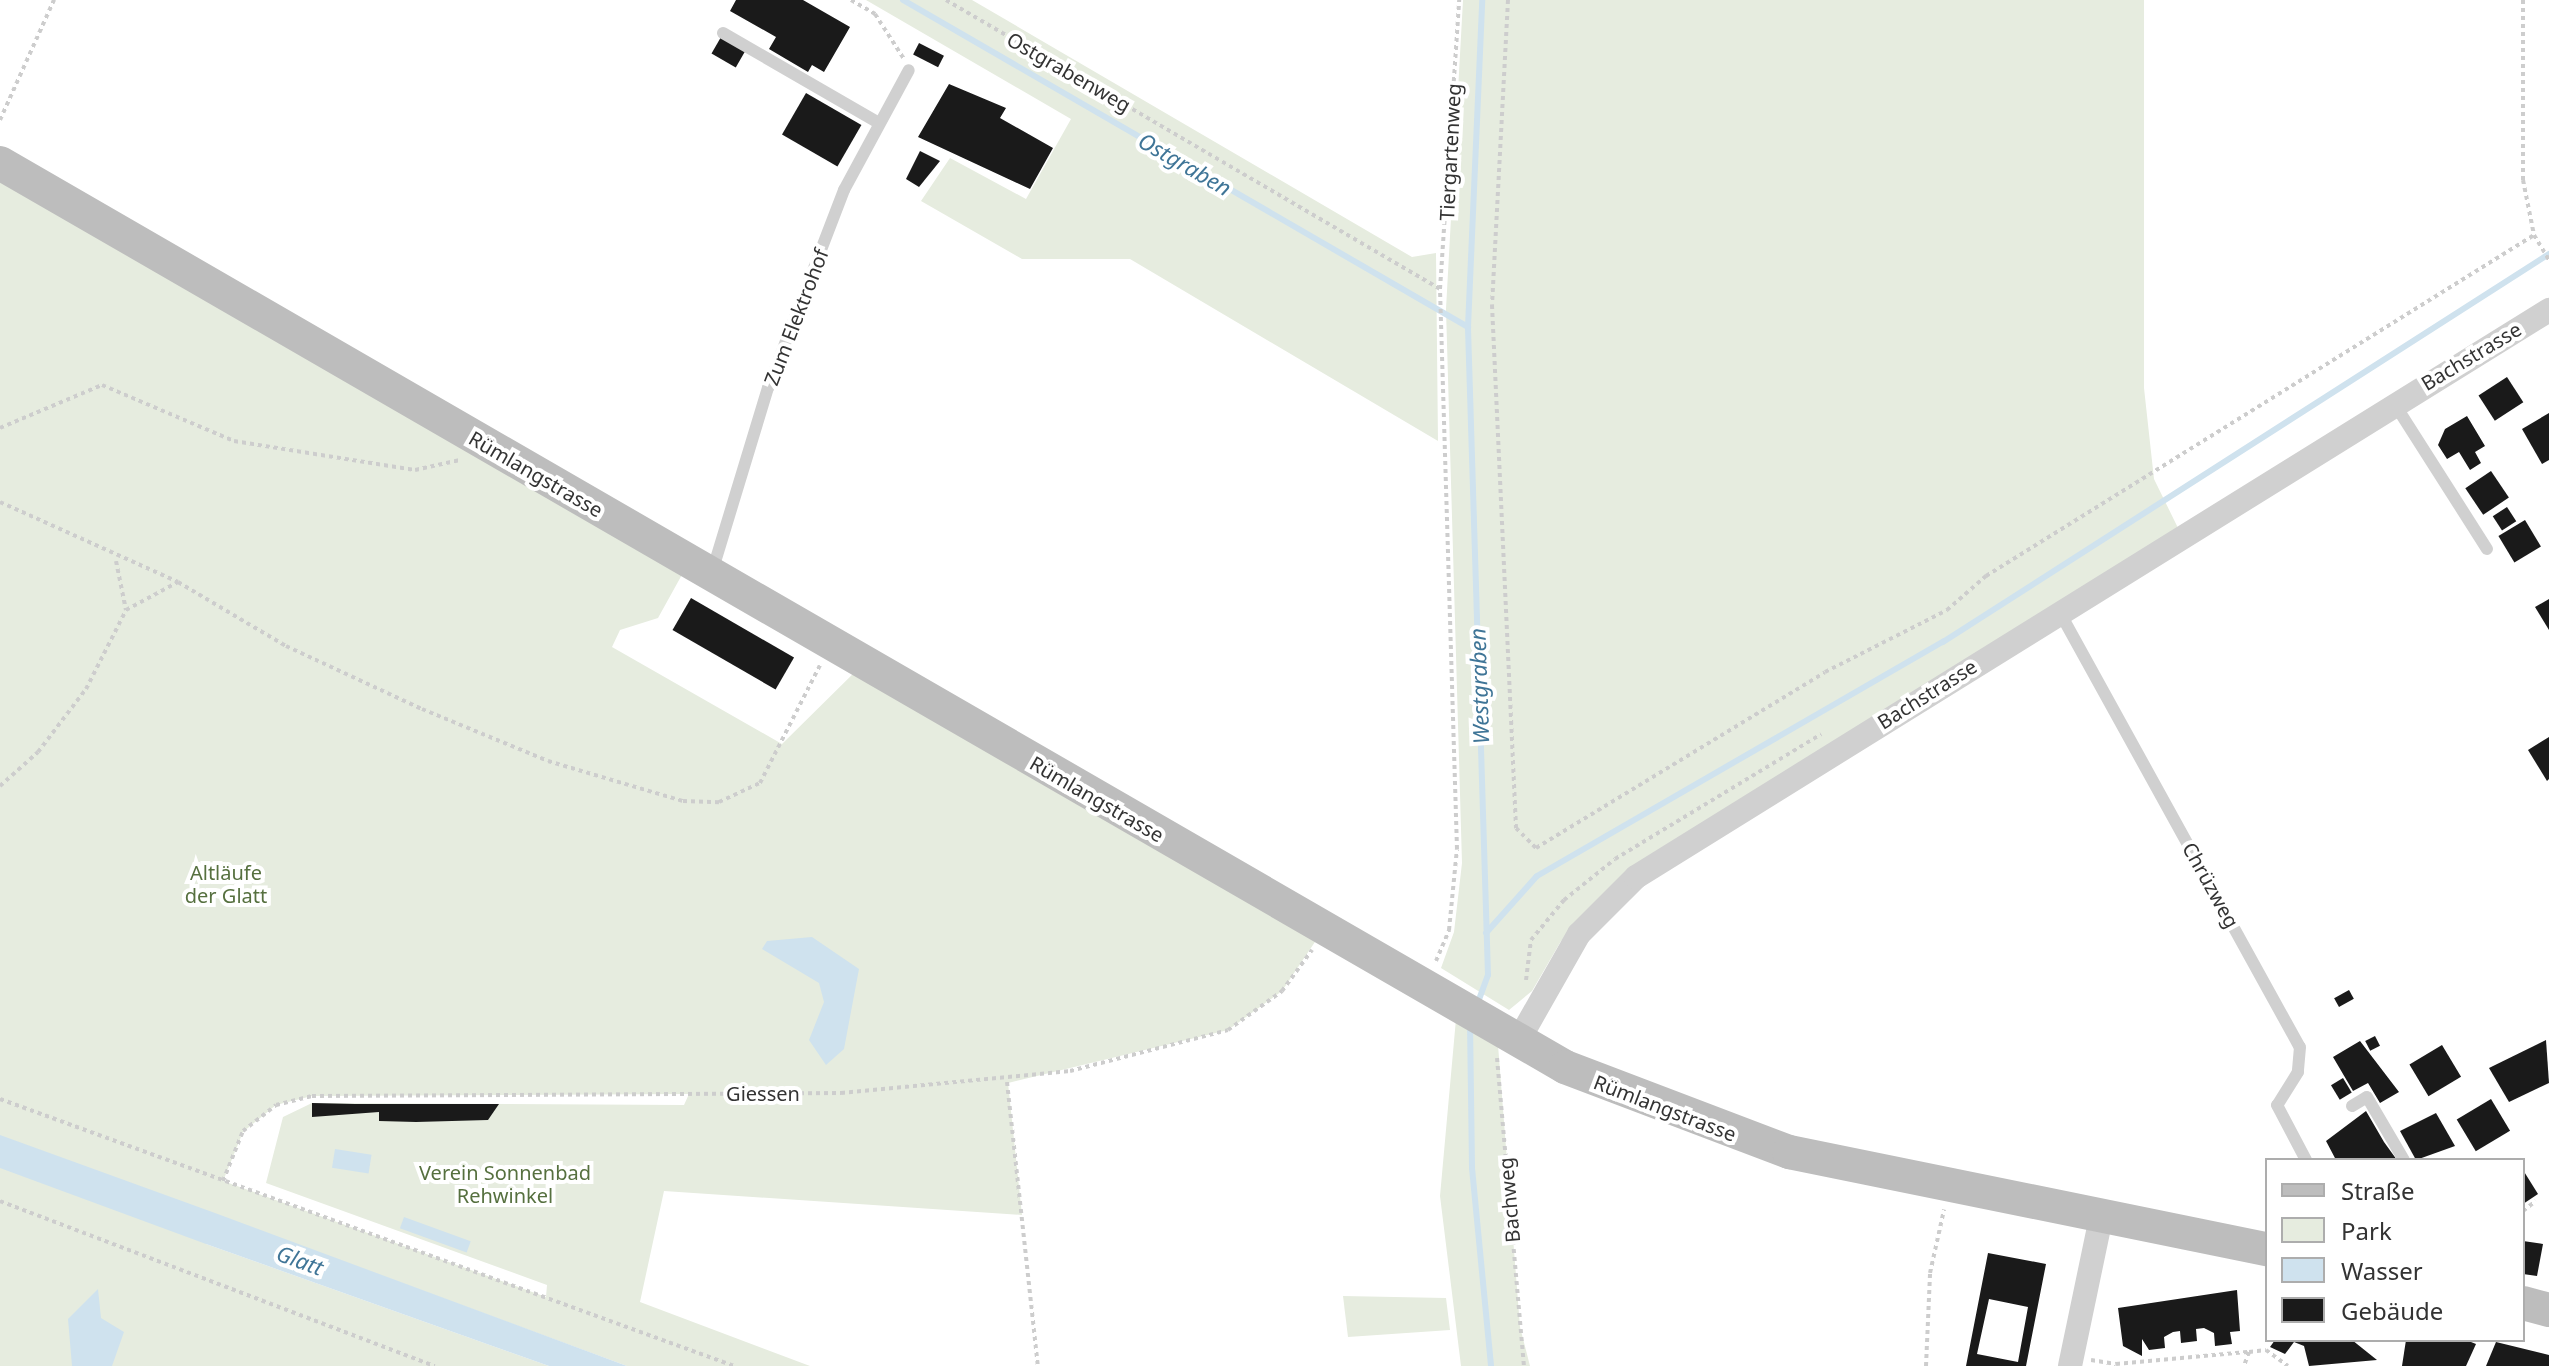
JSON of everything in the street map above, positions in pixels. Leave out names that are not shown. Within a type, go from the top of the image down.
[{"type":"street","name":"Rümlangstrasse","points":[[0,163],[1503,1035],[1727,1133],[1949,1188],[2265,1249]]},
{"type":"street","name":"Bachstrasse","points":[[1503,1035],[1579,934],[1636,877],[2394,403],[2545,321]]},
{"type":"street","points":[[2071,1361],[2101,1217]]},
{"type":"street","points":[[2525,1304],[2549,1310]]},
{"type":"lane","points":[[723,33],[879,123]]},
{"type":"lane","name":"Zum Elektrohof","points":[[710,574],[768,388],[844,190],[909,70]]},
{"type":"lane","points":[[2394,403],[2487,549]]},
{"type":"lane","name":"Chrüzweg","points":[[2059,611],[2300,1047],[2298,1072],[2277,1105],[2305,1158]]},
{"type":"lane","points":[[2352,1106],[2367,1097],[2403,1158]]},
{"type":"path","points":[[0,120],[54,0]]},
{"type":"path","points":[[851,0],[875,14],[909,70]]},
{"type":"path","name":"Ostgrabenweg","points":[[946,0],[1440,289]]},
{"type":"path","name":"Tiergartenweg","points":[[1442,950],[1456,893],[1457,754],[1440,289],[1459,0]]},
{"type":"path","points":[[1508,0],[1492,305],[1516,828],[1536,848],[1825,672],[1947,610],[1986,576],[2534,235]]},
{"type":"path","points":[[2523,0],[2523,180],[2534,235],[2549,260]]},
{"type":"path","points":[[0,428],[102,385],[204,432],[368,464],[415,470],[497,451]]},
{"type":"path","points":[[0,502],[116,560],[178,582],[286,646],[422,709],[548,761],[683,801],[719,802],[760,783],[830,643]]},
{"type":"path","points":[[116,560],[126,610]]},
{"type":"path","points":[[0,786],[38,752],[86,689],[126,610],[178,582]]},
{"type":"path","name":"Giessen","points":[[223,1181],[243,1131],[276,1105],[312,1096],[841,1093],[1007,1082],[1228,1030],[1260,1011],[1309,954]]},
{"type":"path","name":"Bachweg","points":[[1503,1035],[1497,1062],[1524,1366]]},
{"type":"path","points":[[1007,1082],[1038,1366]]},
{"type":"path","points":[[0,1099],[734,1366]]},
{"type":"path","points":[[1926,1366],[1930,1273],[1949,1188]]},
{"type":"path","points":[[0,1201],[435,1366]]},
{"type":"path","points":[[2525,1209],[2536,1201]]},
{"type":"path","points":[[2071,1361],[2116,1364],[2266,1350],[2288,1366]]},
{"type":"path","points":[[2244,1366],[2249,1352]]},
{"type":"green space","points":[[866,0],[972,0],[1412,257],[1436,253],[1438,441],[1130,259],[1022,259],[921,201],[950,158],[1026,199],[1071,119]]},
{"type":"green space","points":[[1463,0],[2144,0],[2144,388],[2154,479],[2178,528],[1561,941],[1532,991],[1509,1010],[1441,968],[1454,932],[1462,863],[1446,309]]},
{"type":"green space","name":"Altläufe der Glatt","points":[[0,163],[689,562],[658,618],[620,630],[612,647],[782,744],[864,663],[1323,930],[1282,991],[1228,1030],[1008,1083],[1022,1215],[664,1191],[640,1302],[810,1366],[627,1366],[304,1247],[206,1244],[549,1366],[0,1366]],"holes":[[[689,1094],[684,1105],[312,1103],[283,1117],[266,1183],[547,1285],[546,1297],[223,1181],[243,1132],[276,1105],[312,1096]]]},
{"type":"green space","points":[[1457,1008],[1498,1045],[1520,1327],[1530,1366],[1461,1366],[1440,1196]]},
{"type":"green space","points":[[1343,1296],[1446,1298],[1450,1330],[1348,1337]]},
{"type":"water","points":[[812,937],[859,969],[844,1049],[826,1065],[809,1040],[824,1002],[819,983],[762,949],[767,941]]},
{"type":"water","name":"Glatt","points":[[0,1135],[627,1366],[549,1366],[206,1244],[0,1168]]},
{"type":"water","points":[[335,1149],[372,1155],[369,1174],[332,1168]]},
{"type":"water","points":[[404,1217],[471,1241],[467,1253],[400,1228]]},
{"type":"water","points":[[98,1289],[101,1318],[124,1332],[112,1366],[72,1366],[68,1319]]},
{"type":"building","points":[[736,0],[803,0],[850,27],[824,72],[812,65],[808,72],[769,49],[776,37],[730,11]]},
{"type":"building","points":[[721,37],[745,51],[736,67],[712,53]]},
{"type":"building","points":[[919,43],[944,56],[938,67],[913,55]]},
{"type":"building","points":[[949,84],[1006,108],[1000,118],[1053,148],[1030,189],[918,137]]},
{"type":"building","points":[[806,93],[861,125],[837,167],[782,135]]},
{"type":"building","points":[[920,151],[940,161],[919,187],[906,179]]},
{"type":"building","points":[[2507,377],[2523,402],[2495,421],[2478,396]]},
{"type":"building","points":[[2549,413],[2549,460],[2542,464],[2522,429]]},
{"type":"building","points":[[2467,416],[2485,446],[2475,452],[2481,463],[2470,470],[2459,452],[2447,459],[2438,445],[2445,429]]},
{"type":"building","points":[[2491,471],[2509,498],[2483,515],[2465,488]]},
{"type":"building","points":[[2507,507],[2516,521],[2502,531],[2493,516]]},
{"type":"building","points":[[2525,520],[2541,547],[2514,563],[2498,536]]},
{"type":"building","points":[[691,598],[794,658],[776,690],[672,630]]},
{"type":"building","points":[[2549,599],[2549,630],[2535,607]]},
{"type":"building","points":[[2549,737],[2549,779],[2547,781],[2528,750]]},
{"type":"building","points":[[2349,990],[2354,999],[2339,1007],[2334,998]]},
{"type":"building","points":[[2375,1036],[2380,1046],[2370,1051],[2365,1041]]},
{"type":"building","points":[[2546,1040],[2549,1083],[2509,1102],[2489,1068]]},
{"type":"building","points":[[2360,1041],[2399,1092],[2380,1103],[2368,1083],[2353,1091],[2333,1057]]},
{"type":"building","points":[[2442,1045],[2461,1077],[2428,1096],[2409,1065]]},
{"type":"building","points":[[2343,1078],[2352,1093],[2340,1100],[2331,1085]]},
{"type":"building","points":[[2491,1099],[2510,1131],[2476,1151],[2457,1120]]},
{"type":"building","points":[[312,1103],[499,1104],[488,1120],[416,1122],[379,1121],[379,1112],[312,1117]]},
{"type":"building","points":[[2366,1111],[2396,1158],[2335,1158],[2326,1141]]},
{"type":"building","points":[[2436,1113],[2455,1146],[2415,1158],[2400,1131]]},
{"type":"building","points":[[2525,1173],[2538,1194],[2525,1203]]},
{"type":"building","points":[[2525,1241],[2543,1244],[2537,1276],[2525,1274]]},
{"type":"building","points":[[1988,1253],[2046,1264],[2026,1366],[1966,1366]],"holes":[[[1989,1299],[2028,1307],[2018,1362],[1977,1354]]]},
{"type":"building","points":[[2237,1290],[2240,1331],[2230,1332],[2232,1344],[2215,1346],[2214,1333],[2204,1328],[2196,1329],[2197,1341],[2181,1343],[2180,1331],[2173,1332],[2164,1337],[2165,1348],[2149,1350],[2142,1339],[2142,1356],[2123,1346],[2118,1308]]},
{"type":"building","points":[[2274,1342],[2294,1342],[2285,1354],[2270,1347]]},
{"type":"building","points":[[2294,1342],[2354,1342],[2377,1360],[2309,1366],[2304,1346]]},
{"type":"building","points":[[2406,1342],[2476,1344],[2466,1366],[2402,1366]]},
{"type":"building","points":[[2496,1342],[2549,1355],[2549,1366],[2486,1366]]},
{"type":"waterway","name":"Ostgraben","points":[[903,0],[1468,327]]},
{"type":"waterway","name":"Westgraben","points":[[1477,1005],[1488,975],[1468,327],[1482,0]]},
{"type":"waterway","points":[[1486,933],[1537,876],[1943,642],[2549,254]]},
{"type":"waterway","name":"Westgraben","points":[[1470,1023],[1472,1168],[1491,1366]]},
{"type":"park label","name":"Verein Sonnenbad Rehwinkel","points":[[505,1184]]}]
